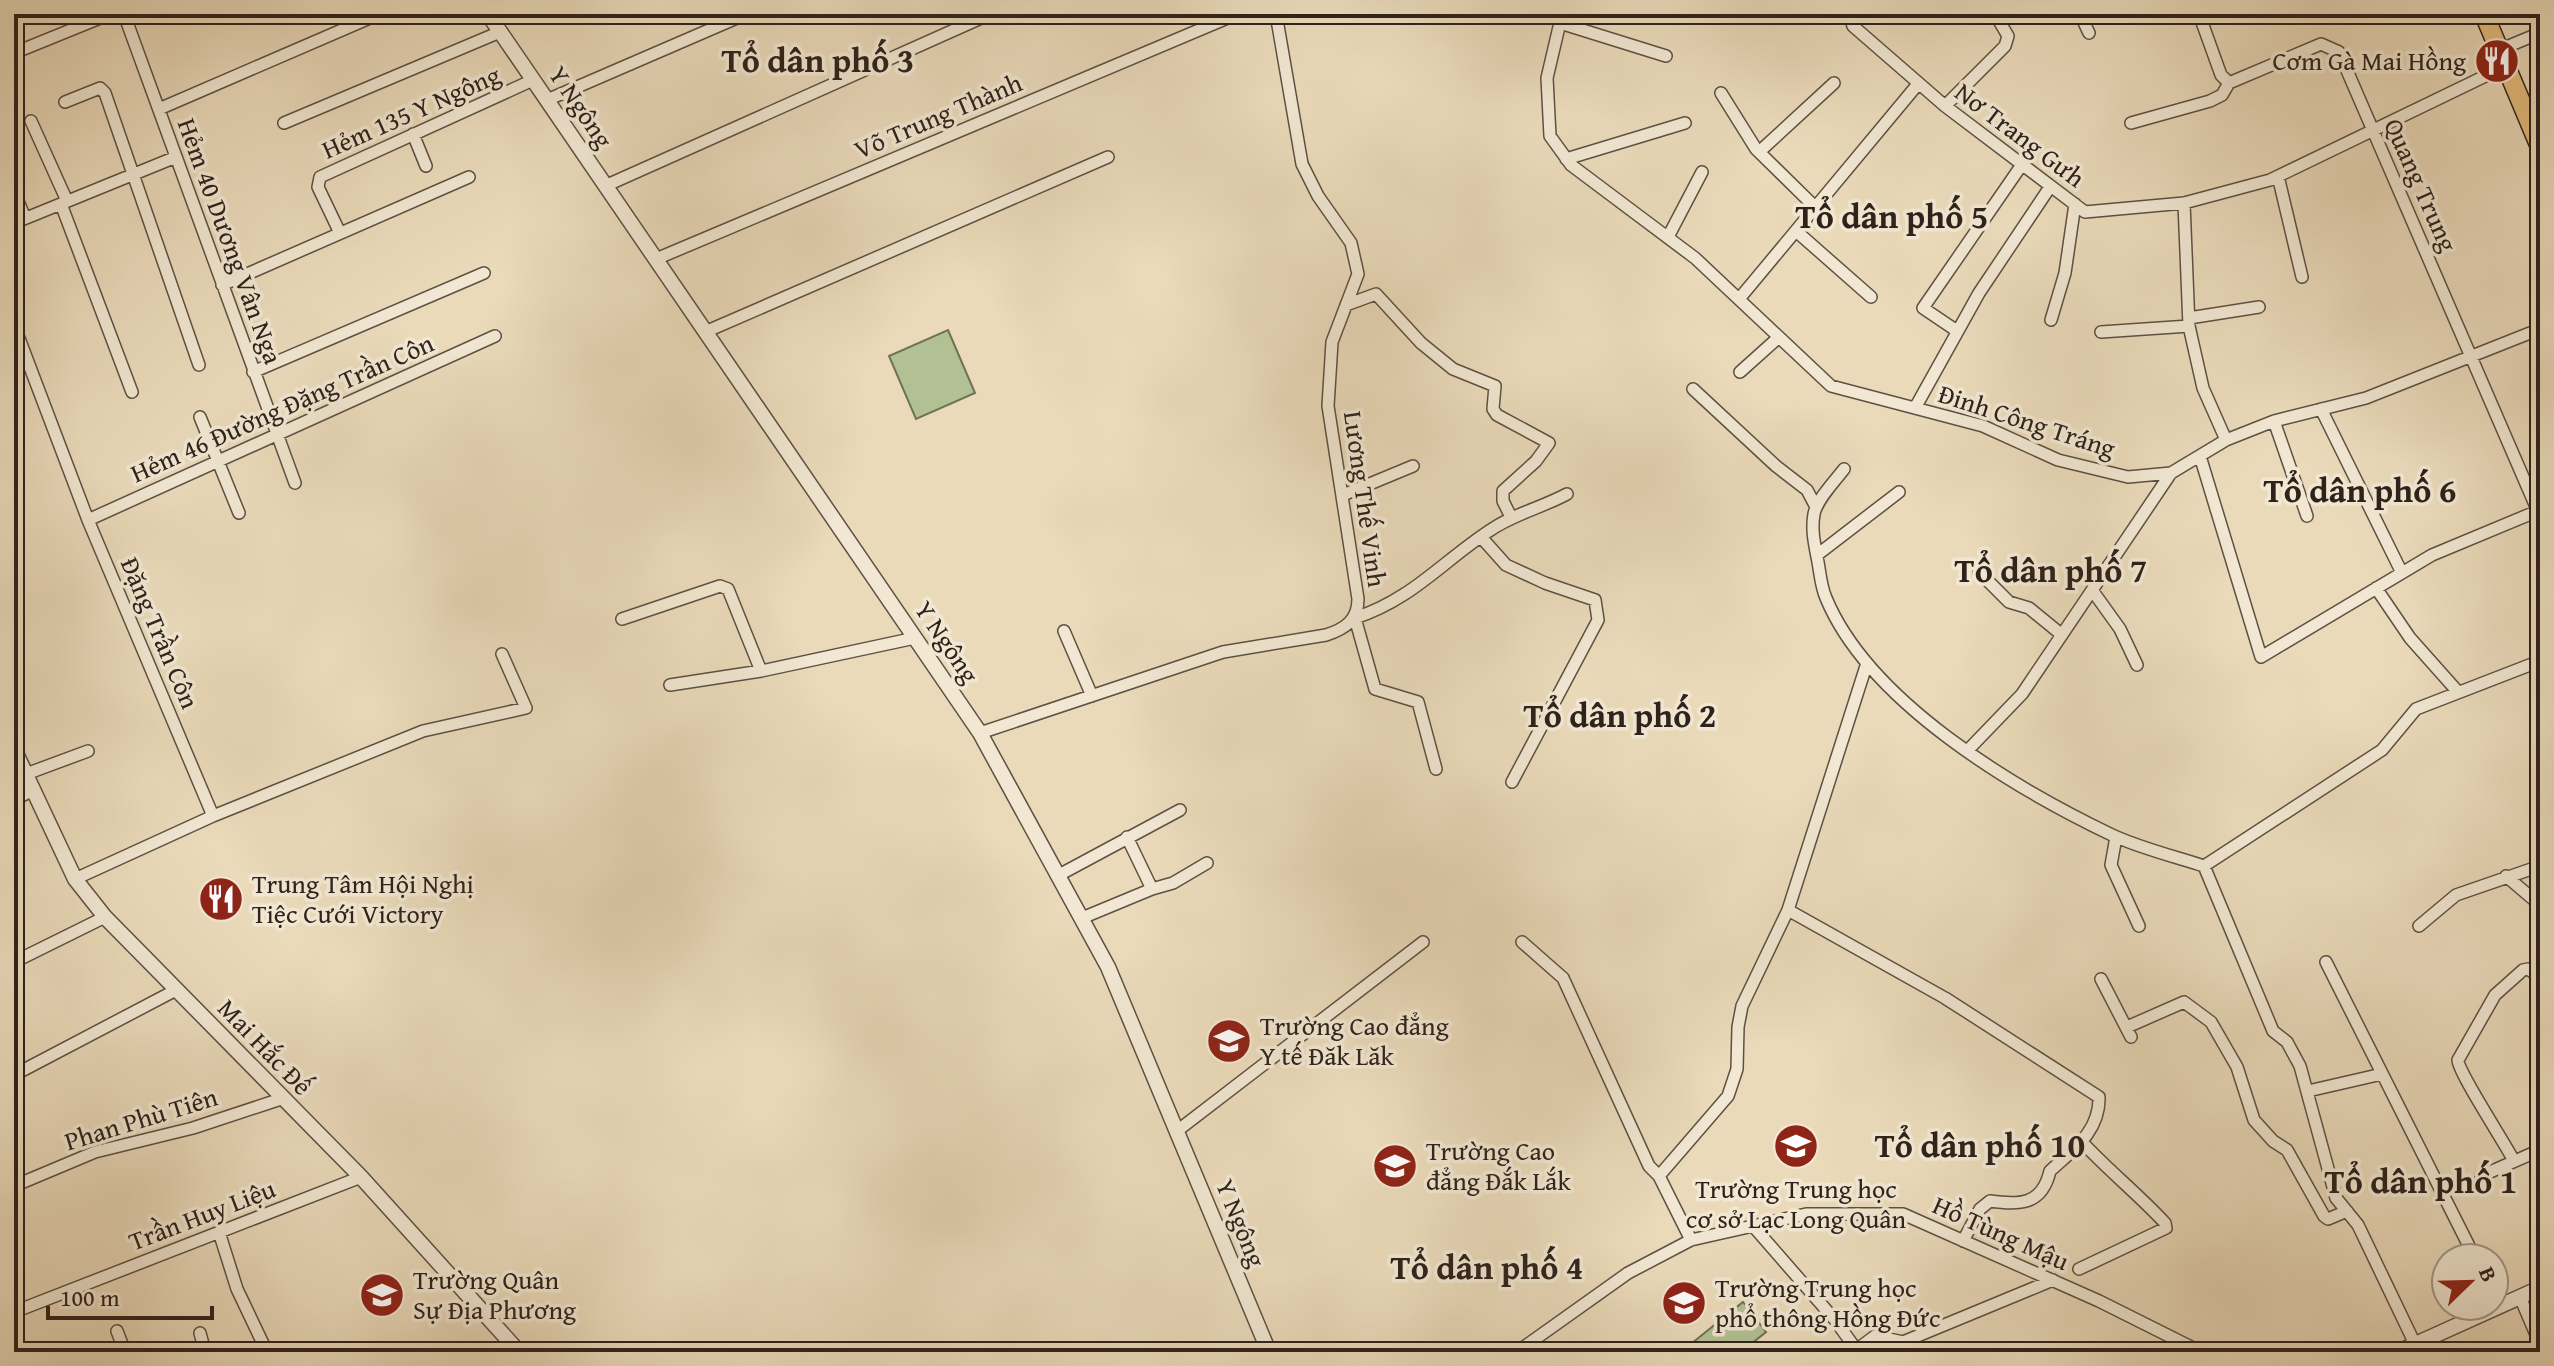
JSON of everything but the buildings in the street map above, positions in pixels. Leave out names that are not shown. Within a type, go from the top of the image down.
[{"type":"main road","points":[[2484,14],[2540,147]]},
{"type":"street","points":[[14,53],[110,14]]},
{"type":"street","name":"Hẻm 40 Dương Vân Nga","points":[[124,14],[295,483]]},
{"type":"street","points":[[159,109],[379,14]]},
{"type":"street","name":"Y Ngông","points":[[488,14],[980,733],[1108,967],[1269,1352]]},
{"type":"street","points":[[547,100],[746,14]]},
{"type":"street","points":[[605,186],[990,14]]},
{"type":"street","name":"Võ Trung Thành","points":[[656,259],[1237,14]]},
{"type":"street","name":"Lương Thế Vinh","points":[[980,733],[1223,652],[1326,635],[1340,630],[1355,618],[1358,599],[1328,406],[1332,342],[1358,274],[1351,243],[1318,196],[1302,164],[1276,14]]},
{"type":"street","name":"Nơ Trang Gưh","points":[[1849,14],[1853,26],[1918,84],[2021,166],[2085,212],[2184,203],[2278,176],[2503,58],[2540,33]]},
{"type":"street","points":[[1945,106],[2005,46],[2008,36],[1995,14]]},
{"type":"street","points":[[2080,14],[2089,33]]},
{"type":"street","points":[[2199,14],[2221,75],[2229,83]]},
{"type":"street","points":[[1561,19],[1666,56]]},
{"type":"street","name":"Đinh Công Tráng","points":[[1561,19],[1548,87],[1550,136],[1566,159],[1668,237],[1831,386],[1983,426],[2058,460],[2128,477],[2171,473],[2226,440],[2274,421],[2366,398],[2540,329]]},
{"type":"street","points":[[284,123],[500,32]]},
{"type":"street","name":"Quang Trung","points":[[2131,123],[2210,101],[2222,95],[2229,83],[2321,44],[2339,52],[2539,512]]},
{"type":"street","name":"Hẻm 135 Y Ngông","points":[[340,233],[318,179],[533,80]]},
{"type":"street","points":[[1759,152],[1834,83]]},
{"type":"street","points":[[1739,299],[1918,84]]},
{"type":"street","points":[[65,102],[100,88],[104,90],[199,365]]},
{"type":"street","points":[[1721,93],[1759,152],[1815,207]]},
{"type":"street","points":[[31,121],[132,392]]},
{"type":"street","points":[[1566,159],[1685,123]]},
{"type":"street","points":[[413,134],[426,166]]},
{"type":"street","points":[[14,192],[20,220],[176,157]]},
{"type":"street","points":[[705,332],[1108,157]]},
{"type":"street","points":[[1957,331],[1923,308],[2021,166]]},
{"type":"street","points":[[1668,237],[1702,172]]},
{"type":"street","points":[[2278,176],[2302,277]]},
{"type":"street","points":[[222,285],[469,177]]},
{"type":"street","points":[[1915,408],[1957,331],[2050,187]]},
{"type":"street","points":[[2184,203],[2189,322],[2203,388],[2226,440]]},
{"type":"street","points":[[2051,320],[2065,273],[2075,204]]},
{"type":"street","points":[[1796,231],[1871,297]]},
{"type":"street","points":[[253,372],[484,273]]},
{"type":"street","points":[[1346,305],[1376,294],[1421,343],[1442,356],[1453,369],[1495,386],[1493,409],[1497,415],[1549,443],[1544,454],[1503,491],[1503,501],[1511,517]]},
{"type":"street","points":[[2101,332],[2189,322],[2259,307]]},
{"type":"street","name":"Đặng Trần Côn","points":[[14,325],[88,520],[213,816]]},
{"type":"street","name":"Hẻm 46 Đường Đặng Trần Côn","points":[[88,520],[495,336]]},
{"type":"street","points":[[1740,372],[1779,337]]},
{"type":"street","points":[[1693,389],[1807,490],[1816,507]]},
{"type":"street","points":[[2321,409],[2402,573]]},
{"type":"street","points":[[200,417],[239,513]]},
{"type":"street","points":[[2274,421],[2307,516]]},
{"type":"street","points":[[2200,456],[2261,657],[2432,555],[2539,512]]},
{"type":"street","points":[[1343,495],[1413,466]]},
{"type":"street","points":[[1844,469],[1816,507],[1812,533],[1825,597],[1867,663],[1917,711],[1968,750],[2055,807],[2116,837],[2204,866],[2273,1031],[2287,1042],[2308,1091],[2328,1181],[2358,1225],[2415,1344]]},
{"type":"street","points":[[1968,750],[2022,694],[2171,473]]},
{"type":"street","points":[[1817,555],[1899,492]]},
{"type":"street","points":[[1436,769],[1418,702],[1375,689],[1355,618],[1375,611],[1425,583],[1511,517],[1567,494]]},
{"type":"street","points":[[1481,537],[1506,565],[1545,583],[1595,600],[1598,620],[1512,782]]},
{"type":"street","points":[[1979,572],[2009,602],[2029,608],[2062,635]]},
{"type":"street","points":[[622,619],[720,586],[728,589],[761,671]]},
{"type":"street","points":[[2376,588],[2410,638],[2458,692]]},
{"type":"street","points":[[2092,590],[2120,629],[2137,665]]},
{"type":"street","points":[[1064,631],[1092,696]]},
{"type":"street","points":[[670,685],[761,671],[915,638]]},
{"type":"street","points":[[75,879],[213,816],[423,731],[526,708],[502,654]]},
{"type":"street","points":[[2204,866],[2382,750],[2416,709],[2540,661]]},
{"type":"street","points":[[1659,1176],[1728,1096],[1737,1069],[1742,1006],[1788,910],[1867,663]]},
{"type":"street","name":"Mai Hắc Đế","points":[[14,749],[75,879],[105,917],[361,1177],[519,1352]]},
{"type":"street","points":[[26,774],[88,751]]},
{"type":"street","points":[[14,800],[33,790]]},
{"type":"street","points":[[1059,875],[1180,810]]},
{"type":"street","points":[[1127,837],[1152,889]]},
{"type":"street","points":[[2116,837],[2111,865],[2139,926]]},
{"type":"street","points":[[1082,918],[1173,883],[1207,863]]},
{"type":"street","points":[[2419,926],[2456,895],[2540,866]]},
{"type":"street","points":[[2506,876],[2540,905]]},
{"type":"street","points":[[1788,910],[1945,998],[2099,1097],[2100,1114],[2082,1142],[2050,1171],[2048,1180],[2033,1198],[2021,1205],[1990,1201],[1980,1209],[1963,1241]]},
{"type":"street","points":[[14,962],[105,917]]},
{"type":"street","points":[[1177,1131],[1423,942]]},
{"type":"street","points":[[1522,942],[1563,978],[1649,1166],[1659,1176],[1691,1240]]},
{"type":"street","points":[[2326,962],[2467,1242]]},
{"type":"street","points":[[2514,1161],[2482,1101],[2459,1070],[2458,1060],[2495,995],[2523,970],[2528,969],[2540,977]]},
{"type":"street","points":[[2101,979],[2129,1032],[2184,1002],[2211,1022],[2227,1047],[2254,1120],[2273,1141],[2287,1150],[2324,1216],[2328,1219],[2347,1211]]},
{"type":"street","points":[[14,1075],[176,990]]},
{"type":"street","points":[[2308,1091],[2382,1074]]},
{"type":"street","name":"Phan Phù Tiên","points":[[14,1186],[95,1152],[193,1128],[281,1099]]},
{"type":"street","points":[[2079,1269],[2166,1228],[2165,1223],[2130,1185],[2116,1178],[2082,1142]]},
{"type":"street","points":[[2481,1176],[2540,1150]]},
{"type":"street","name":"Trần Huy Liệu","points":[[14,1312],[361,1177]]},
{"type":"street","name":"Hồ Tùng Mậu","points":[[1517,1352],[1628,1273],[1691,1240],[1806,1214],[1903,1214],[2053,1280],[2201,1352]]},
{"type":"street","points":[[1753,1226],[1858,1350],[1875,1336],[1903,1342],[2053,1280]]},
{"type":"street","points":[[219,1232],[237,1289],[267,1352]]},
{"type":"street","points":[[2510,1299],[2540,1288]]},
{"type":"street","points":[[2520,1297],[2540,1344]]},
{"type":"street","points":[[2398,1352],[2457,1322]]},
{"type":"street","points":[[117,1331],[125,1352]]},
{"type":"street","points":[[200,1333],[205,1352]]},
{"type":"green space","points":[[948,330],[975,393],[916,419],[889,356]]},
{"type":"green space","points":[[1743,1302],[1766,1332],[1741,1352],[1700,1352],[1692,1343]]},
{"type":"place","name":"Cơm Gà Mai Hồng","points":[[2497,61]]},
{"type":"place","name":"Trung Tâm Hội Nghị Tiệc Cưới Victory","points":[[221,899]]},
{"type":"place","name":"Trường Cao đẳng Y tế Đăk Lăk","points":[[1229,1041]]},
{"type":"place","name":"Trường Trung học cơ sở Lạc Long Quân","points":[[1796,1146]]},
{"type":"place","name":"Trường Cao đẳng Đắk Lắk","points":[[1395,1166]]},
{"type":"place","name":"Trường Quân Sự Địa Phương","points":[[382,1295]]},
{"type":"place","name":"Trường Trung học phổ thông Hồng Đức","points":[[1684,1303]]},
{"type":"district","name":"Tổ dân phố 3","points":[[818,60]]},
{"type":"district","name":"Tổ dân phố 5","points":[[1892,216]]},
{"type":"district","name":"Tổ dân phố 6","points":[[2360,490]]},
{"type":"district","name":"Tổ dân phố 7","points":[[2051,570]]},
{"type":"district","name":"Tổ dân phố 2","points":[[1620,715]]},
{"type":"district","name":"Tổ dân phố 10","points":[[1980,1145]]},
{"type":"district","name":"Tổ dân phố 1","points":[[2421,1181]]},
{"type":"district","name":"Tổ dân phố 4","points":[[1487,1267]]}]
